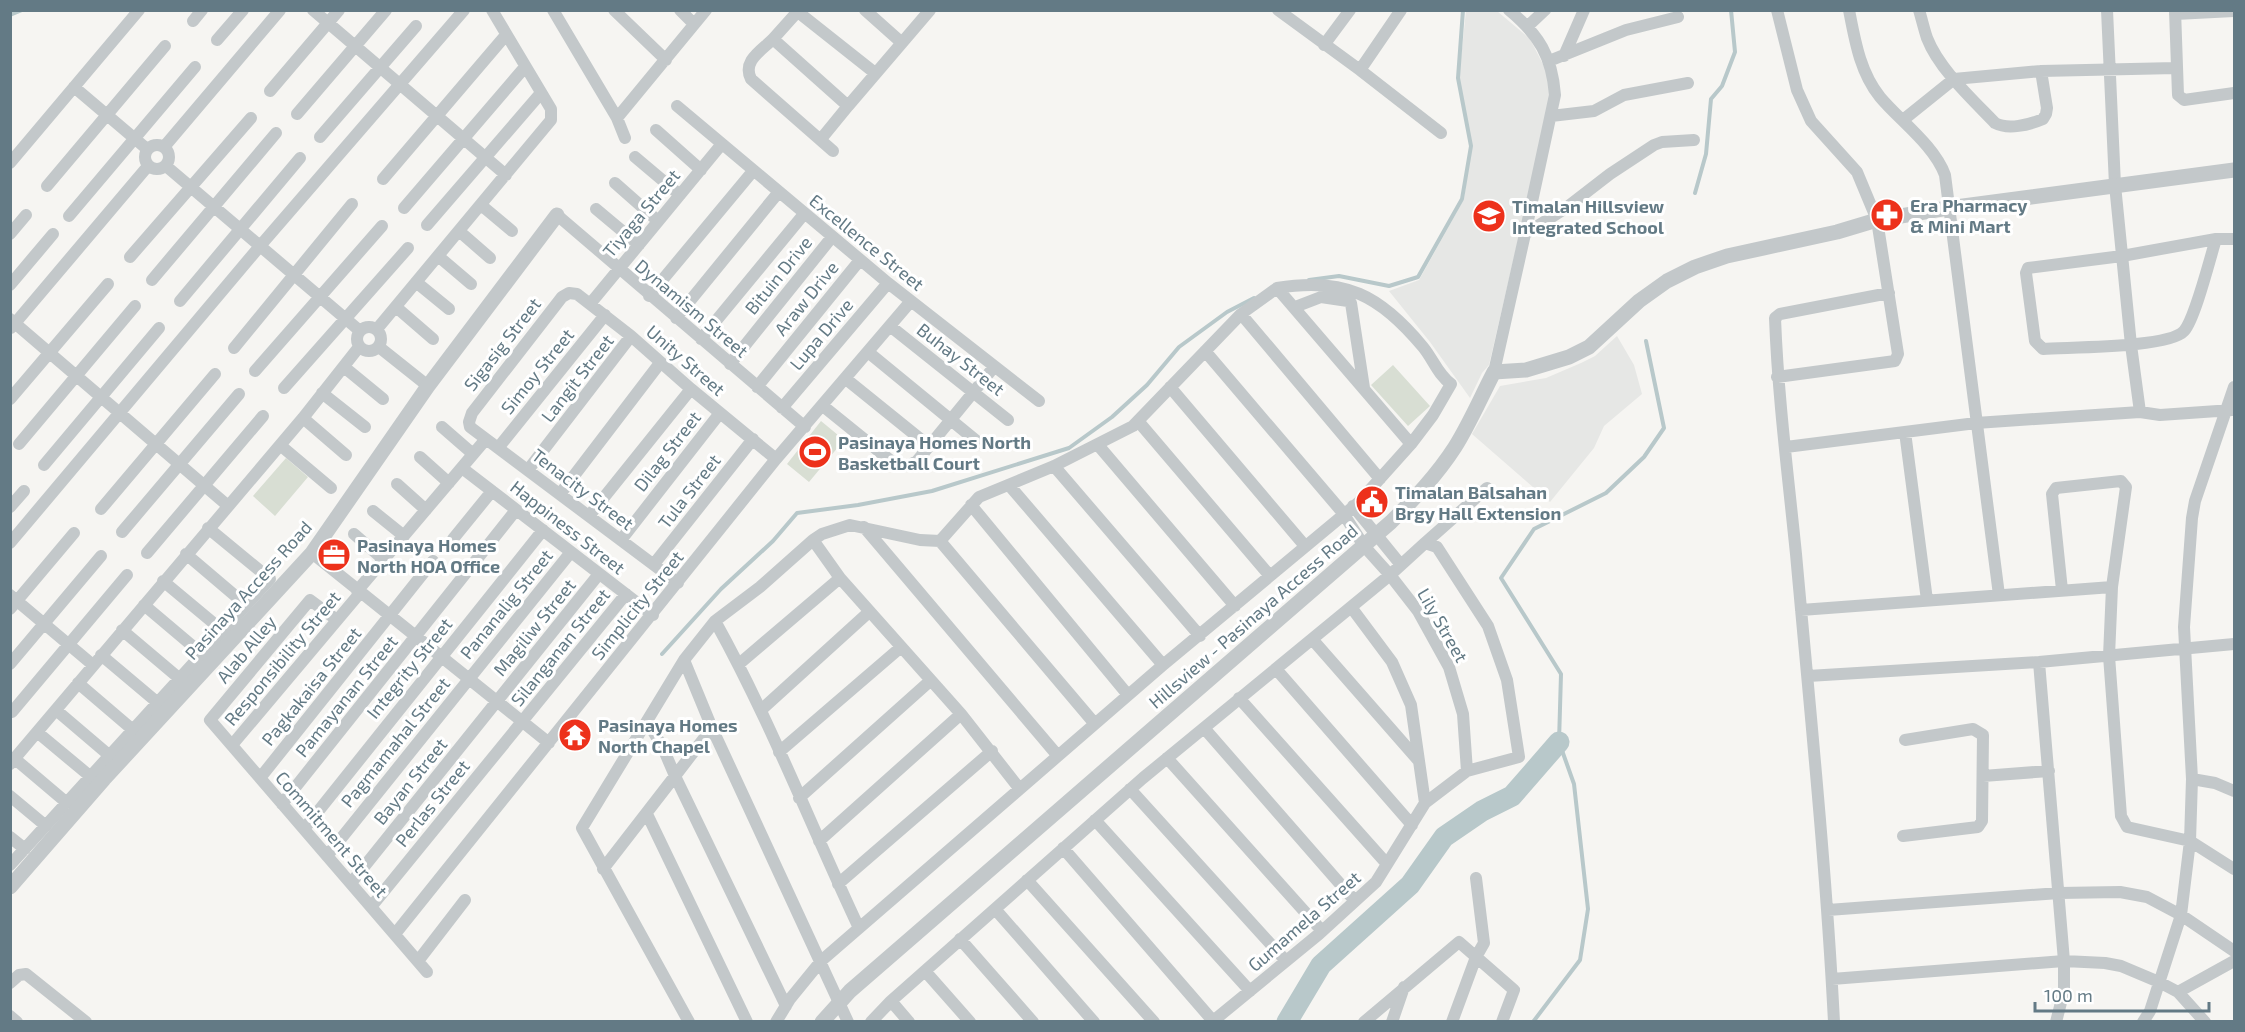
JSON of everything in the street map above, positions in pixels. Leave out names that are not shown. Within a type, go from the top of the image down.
[{"type":"street","points":[[10,163],[139,10]]},
{"type":"street","points":[[193,21],[202,10]]},
{"type":"street","points":[[218,40],[243,10]]},
{"type":"street","points":[[164,147],[280,10]]},
{"type":"street","points":[[313,10],[506,175]]},
{"type":"street","points":[[270,91],[339,10]]},
{"type":"street","points":[[297,114],[386,10]]},
{"type":"street","points":[[10,543],[260,246],[464,10]]},
{"type":"street","points":[[377,329],[551,120],[551,109],[492,10]]},
{"type":"street","points":[[553,10],[617,118],[625,138]]},
{"type":"street","points":[[614,10],[666,60]]},
{"type":"street","points":[[680,10],[694,24]]},
{"type":"street","points":[[617,118],[706,10]]},
{"type":"street","points":[[866,10],[902,43]]},
{"type":"street","points":[[820,139],[930,10]]},
{"type":"street","points":[[1278,10],[1441,133]]},
{"type":"street","points":[[1293,21],[1300,10]]},
{"type":"street","points":[[1324,45],[1350,10]]},
{"type":"street","points":[[1360,70],[1401,10]]},
{"type":"street","points":[[1509,10],[1528,26],[1543,47],[1549,61],[1555,95],[1494,372],[1539,367],[1569,357],[1589,347],[1639,301],[1667,281],[1695,267],[1727,256],[1837,232],[1877,219],[2235,170]]},
{"type":"street","points":[[1528,26],[1545,10]]},
{"type":"street","points":[[1564,56],[1584,10]]},
{"type":"street","points":[[1777,10],[1797,90],[1811,121],[1857,172],[1877,219],[1898,354],[1895,361],[1777,377]]},
{"type":"street","points":[[1849,10],[1857,51],[1866,74],[1881,97],[1941,166],[1945,175],[1999,595]]},
{"type":"street","points":[[1920,10],[1927,39],[1954,79],[1995,123],[2008,127],[2043,120],[2046,114],[2041,71]]},
{"type":"street","points":[[2108,10],[2115,185],[2140,412]]},
{"type":"street","points":[[833,151],[751,79],[747,71],[749,63],[799,11],[875,73]]},
{"type":"street","points":[[2235,12],[2175,12],[2178,95],[2181,99],[2235,93]]},
{"type":"street","points":[[1549,61],[1626,30],[1678,17]]},
{"type":"street","points":[[320,136],[416,26]]},
{"type":"street","points":[[383,179],[506,35]]},
{"type":"street","points":[[773,39],[849,106]]},
{"type":"street","points":[[46,186],[165,46]]},
{"type":"street","points":[[69,216],[195,67]]},
{"type":"street","points":[[404,208],[525,67]]},
{"type":"street","points":[[1903,120],[1954,79],[2041,71],[2176,68]]},
{"type":"street","points":[[1551,116],[1594,111],[1624,95],[1688,83]]},
{"type":"street","points":[[74,87],[147,149]]},
{"type":"street","points":[[427,225],[541,93]]},
{"type":"street","name":"Excellence Street","points":[[676,106],[860,260],[1039,400]]},
{"type":"street","points":[[130,257],[250,118]]},
{"type":"street","points":[[656,130],[701,170]]},
{"type":"street","points":[[152,280],[276,133]]},
{"type":"street","points":[[1525,234],[1566,208],[1654,145],[1662,142],[1694,140]]},
{"type":"street","points":[[153,145],[164,147],[169,158],[166,166],[159,170],[148,166],[144,158],[147,149],[153,145]]},
{"type":"street","name":"Tiyaga Street","points":[[590,304],[722,145]]},
{"type":"street","points":[[635,157],[680,195]]},
{"type":"street","points":[[180,301],[300,158]]},
{"type":"street","points":[[148,166],[12,324],[50,353],[227,505]]},
{"type":"street","points":[[166,166],[360,331]]},
{"type":"street","points":[[649,296],[753,171]]},
{"type":"street","points":[[615,183],[658,221]]},
{"type":"street","points":[[676,318],[778,193]]},
{"type":"street","points":[[234,348],[352,204]]},
{"type":"street","points":[[481,205],[512,231]]},
{"type":"street","points":[[596,209],[639,245]]},
{"type":"street","points":[[701,339],[804,214]]},
{"type":"street","points":[[10,234],[26,215]]},
{"type":"street","name":"Dynamism Street","points":[[557,215],[805,427]]},
{"type":"street","name":"Pasinaya Access Road","points":[[11,887],[104,779],[312,553],[428,386],[557,215]]},
{"type":"street","points":[[255,371],[382,226]]},
{"type":"street","points":[[459,231],[490,258]]},
{"type":"street","points":[[10,285],[54,234]]},
{"type":"street","name":"Bituin Drive","points":[[730,364],[832,237]]},
{"type":"street","points":[[2216,239],[2188,325],[2175,339],[2131,345],[2043,349],[2035,341],[2026,273],[2028,268],[2122,256],[2216,239],[2235,239]]},
{"type":"street","points":[[284,388],[408,248]]},
{"type":"street","points":[[438,256],[471,284]]},
{"type":"street","name":"Araw Drive","points":[[757,387],[860,260]]},
{"type":"street","points":[[416,282],[450,309]]},
{"type":"street","name":"Lupa Drive","points":[[782,408],[888,282]]},
{"type":"street","points":[[10,399],[108,284]]},
{"type":"street","points":[[689,1022],[582,828],[684,660],[715,621],[760,587],[822,534],[850,525],[920,540],[940,540],[980,497],[1098,445],[1138,421],[1241,314],[1277,288],[1294,285],[1335,286],[1360,293],[1378,302],[1417,340],[1441,375],[1451,384],[1433,415],[1411,444],[1348,510],[1019,788],[821,961],[776,1022]]},
{"type":"street","points":[[1277,288],[1411,444]]},
{"type":"street","name":"Unity Street","points":[[569,293],[577,294],[632,336],[660,363],[776,459]]},
{"type":"street","name":"Sigasig Street","points":[[469,422],[470,416],[486,395],[562,297],[569,293]]},
{"type":"street","points":[[1834,1022],[1828,910],[1808,676],[1777,377],[1775,318],[1777,315],[1889,293]]},
{"type":"street","points":[[1295,307],[1325,296],[1351,303],[1364,389]]},
{"type":"street","name":"Simplicity Street","points":[[395,934],[776,459],[911,301]]},
{"type":"street","points":[[19,444],[135,306]]},
{"type":"street","points":[[396,307],[433,339]]},
{"type":"street","points":[[1241,314],[1380,479]]},
{"type":"street","name":"Simoy Street","points":[[498,448],[605,315]]},
{"type":"street","name":"Buhay Street","points":[[890,326],[1008,420]]},
{"type":"street","points":[[359,347],[357,340],[360,331],[366,327],[377,329]]},
{"type":"street","points":[[44,465],[159,328]]},
{"type":"street","points":[[359,347],[368,351],[379,347],[382,340],[377,329]]},
{"type":"street","name":"Langit Street","points":[[528,470],[632,336]]},
{"type":"street","points":[[67,803],[13,761],[227,505],[303,418],[359,347]]},
{"type":"street","points":[[379,347],[428,386]]},
{"type":"street","points":[[1205,351],[1348,510],[1376,536],[1401,565]]},
{"type":"street","points":[[868,352],[979,443]]},
{"type":"street","points":[[560,494],[660,363]]},
{"type":"street","points":[[344,367],[383,399]]},
{"type":"street","points":[[823,406],[896,465],[908,466],[917,461],[994,367]]},
{"type":"street","name":"Hillsview - Pasinaya Access Road","points":[[822,1022],[838,1002],[1376,536],[1408,505],[1454,449],[1477,409],[1494,372]]},
{"type":"street","points":[[101,509],[215,374]]},
{"type":"street","points":[[846,379],[929,446]]},
{"type":"street","points":[[1170,387],[1305,546]]},
{"type":"street","points":[[2143,1022],[2150,1011],[2181,915],[2190,842],[2192,779],[2184,648],[2189,546],[2195,501],[2230,411],[2235,387]]},
{"type":"street","points":[[589,516],[691,389]]},
{"type":"street","points":[[322,393],[365,427]]},
{"type":"street","points":[[122,532],[239,394]]},
{"type":"street","points":[[1786,447],[1976,423],[2140,412],[2160,415],[2230,411]]},
{"type":"street","name":"Dilag Street","points":[[621,540],[720,412]]},
{"type":"street","points":[[147,553],[263,416]]},
{"type":"street","points":[[303,418],[346,455]]},
{"type":"street","points":[[1138,421],[1270,576]]},
{"type":"street","name":"Tenacity Street","points":[[469,422],[473,430],[678,583]]},
{"type":"street","points":[[442,427],[473,454]]},
{"type":"street","points":[[1905,432],[1927,600]]},
{"type":"street","name":"Tula Street","points":[[654,564],[753,439]]},
{"type":"street","name":"Responsibility Street","points":[[232,745],[486,440]]},
{"type":"street","points":[[280,445],[331,488]]},
{"type":"street","points":[[1098,445],[1235,606]]},
{"type":"street","points":[[420,457],[448,483]]},
{"type":"street","points":[[1054,466],[1200,636]]},
{"type":"street","name":"Happiness Street","points":[[462,468],[653,615]]},
{"type":"street","points":[[2062,590],[2053,490],[2121,481],[2126,487],[2112,587],[2109,656],[2121,816],[2127,827],[2190,842],[2235,869]]},
{"type":"street","points":[[397,484],[426,510]]},
{"type":"street","points":[[1009,485],[1163,665]]},
{"type":"street","points":[[871,1022],[891,1000],[1130,789],[1390,575],[1487,488]]},
{"type":"street","points":[[10,507],[24,491]]},
{"type":"street","points":[[453,539],[492,491]]},
{"type":"street","points":[[971,505],[1128,695]]},
{"type":"street","points":[[373,510],[404,536]]},
{"type":"street","name":"Pamayanan Street","points":[[282,804],[516,510]]},
{"type":"street","name":"Lily Street","points":[[1348,510],[1364,546],[1418,611],[1449,667],[1463,714],[1467,771]]},
{"type":"street","points":[[864,527],[1058,756]]},
{"type":"street","points":[[10,865],[270,579],[208,528]]},
{"type":"street","name":"Integrity Street","points":[[304,829],[543,530]]},
{"type":"street","points":[[74,533],[13,602],[44,623],[69,644],[97,660],[158,703]]},
{"type":"street","points":[[354,534],[384,560]]},
{"type":"street","points":[[813,540],[840,578],[961,714],[1019,788]]},
{"type":"street","points":[[940,540],[1095,724]]},
{"type":"street","name":"Gumamela Street","points":[[1213,1021],[1322,931],[1376,882],[1425,803],[1467,771],[1519,757],[1507,681],[1488,626],[1437,547],[1425,543]]},
{"type":"street","name":"Pananalig Street","points":[[469,679],[571,552]]},
{"type":"street","points":[[312,553],[549,743]]},
{"type":"street","points":[[186,554],[246,605]]},
{"type":"street","points":[[10,664],[101,556]]},
{"type":"street","name":"Pagkakaisa Street","points":[[260,778],[434,561]]},
{"type":"street","name":"Magiliw Street","points":[[497,702],[599,574]]},
{"type":"street","points":[[12,712],[127,575]]},
{"type":"street","points":[[739,664],[840,578]]},
{"type":"street","points":[[164,581],[223,631]]},
{"type":"street","points":[[1801,610],[2112,587]]},
{"type":"street","name":"Silanganan Street","points":[[522,722],[626,594]]},
{"type":"street","name":"Alab Alley","points":[[210,720],[310,600],[337,620]]},
{"type":"street","points":[[144,605],[202,654]]},
{"type":"street","points":[[1351,607],[1392,662],[1411,705],[1425,803]]},
{"type":"street","points":[[761,710],[869,612]]},
{"type":"street","points":[[715,621],[761,710],[859,928]]},
{"type":"street","points":[[122,630],[180,679]]},
{"type":"street","points":[[1312,639],[1419,761]]},
{"type":"street","points":[[1808,676],[2039,662],[2235,644]]},
{"type":"street","points":[[779,752],[900,648]]},
{"type":"street","points":[[684,660],[712,728],[848,1022]]},
{"type":"street","points":[[2039,662],[2064,961],[2063,998],[2056,1022]]},
{"type":"street","points":[[1276,669],[1412,825]]},
{"type":"street","name":"Pagmamahal Street","points":[[327,856],[469,679]]},
{"type":"street","points":[[799,798],[930,681]]},
{"type":"street","points":[[78,684],[133,730]]},
{"type":"street","points":[[1239,698],[1387,864]]},
{"type":"street","name":"Bayan Street","points":[[351,883],[497,702]]},
{"type":"street","points":[[56,710],[110,756]]},
{"type":"street","points":[[819,841],[961,714]]},
{"type":"street","name":"Commitment Street","points":[[210,720],[427,972]]},
{"type":"street","points":[[647,721],[663,748],[786,1006]]},
{"type":"street","name":"Perlas Street","points":[[371,907],[522,722]]},
{"type":"street","points":[[603,869],[712,728]]},
{"type":"street","points":[[1204,728],[1355,902]]},
{"type":"street","points":[[1903,836],[1978,826],[1982,821],[1983,776],[1983,735],[1979,731],[1973,729],[1905,740]]},
{"type":"street","points":[[37,732],[91,777]]},
{"type":"street","points":[[838,884],[992,751]]},
{"type":"street","points":[[1167,758],[1322,931]]},
{"type":"street","points":[[1983,776],[2049,771]]},
{"type":"street","points":[[2192,779],[2215,783],[2235,791]]},
{"type":"street","points":[[1130,789],[1286,961]]},
{"type":"street","points":[[10,796],[46,826]]},
{"type":"street","points":[[646,814],[747,1022]]},
{"type":"street","points":[[1095,820],[1250,991]]},
{"type":"street","points":[[10,837],[25,849]]},
{"type":"street","points":[[1063,848],[1213,1021]]},
{"type":"street","points":[[1452,1022],[1476,957],[1484,943],[1476,879]]},
{"type":"street","points":[[1028,880],[1154,1022]]},
{"type":"street","points":[[1828,910],[2112,891],[2140,894],[2181,915],[2235,951]]},
{"type":"street","points":[[418,961],[465,900]]},
{"type":"street","points":[[995,909],[1094,1022]]},
{"type":"street","points":[[960,939],[1033,1022]]},
{"type":"street","points":[[1364,1022],[1459,942],[1514,990],[1502,1022]]},
{"type":"street","points":[[1832,979],[2064,961],[2113,964],[2159,982],[2178,993],[2205,1022]]},
{"type":"street","points":[[2178,993],[2235,961]]},
{"type":"street","points":[[925,970],[970,1022]]},
{"type":"street","points":[[10,983],[19,975],[26,974],[86,1022]]},
{"type":"street","points":[[1392,1022],[1405,986]]},
{"type":"street","points":[[891,1000],[909,1022]]},
{"type":"street","points":[[10,1016],[17,1022]]},
{"type":"shaded area","name":"Timalan Hillsview Integrated School","points":[[1466,11],[1497,11],[1530,39],[1549,76],[1550,102],[1489,365],[1482,373],[1470,398],[1430,342],[1389,291],[1419,280],[1464,199],[1471,146],[1459,77]]},
{"type":"shaded area","points":[[1617,336],[1634,365],[1642,394],[1604,426],[1594,448],[1550,502],[1472,434],[1500,386],[1546,378],[1595,356]]},
{"type":"shaded area","points":[[1393,365],[1430,406],[1408,426],[1371,385]]},
{"type":"shaded area","name":"Pasinaya Homes North Basketball Court","points":[[821,421],[844,440],[809,482],[787,464]]},
{"type":"shaded area","points":[[286,458],[308,477],[275,516],[253,496]]},
{"type":"waterway","points":[[10,15],[22,10]]},
{"type":"waterway","points":[[1309,280],[1339,276],[1389,286],[1418,277],[1462,199],[1471,146],[1458,78],[1463,10]]},
{"type":"waterway","points":[[1695,193],[1706,154],[1711,99],[1722,86],[1735,52],[1731,10]]},
{"type":"waterway","points":[[662,654],[721,589],[773,541],[797,513],[858,505],[932,491],[1069,448],[1112,417],[1147,385],[1179,347],[1227,312],[1254,298]]},
{"type":"waterway","points":[[1533,1022],[1580,960],[1588,909],[1574,784],[1559,742],[1561,674],[1501,578],[1534,529],[1606,493],[1644,457],[1664,428],[1646,341]]},
{"type":"waterway","points":[[1287,1022],[1321,965],[1410,885],[1444,837],[1482,811],[1512,796],[1559,742]]},
{"type":"place","name":"Era Pharmacy & Mini Mart","points":[[1887,215]]},
{"type":"place","name":"Timalan Hillsview Integrated School","points":[[1489,216]]},
{"type":"place","name":"Pasinaya Homes North Basketball Court","points":[[815,452]]},
{"type":"place","name":"Timalan Balsahan Brgy Hall Extension","points":[[1372,502]]},
{"type":"place","name":"Pasinaya Homes North HOA Office","points":[[334,555]]},
{"type":"place","name":"Pasinaya Homes North Chapel","points":[[575,735]]}]
